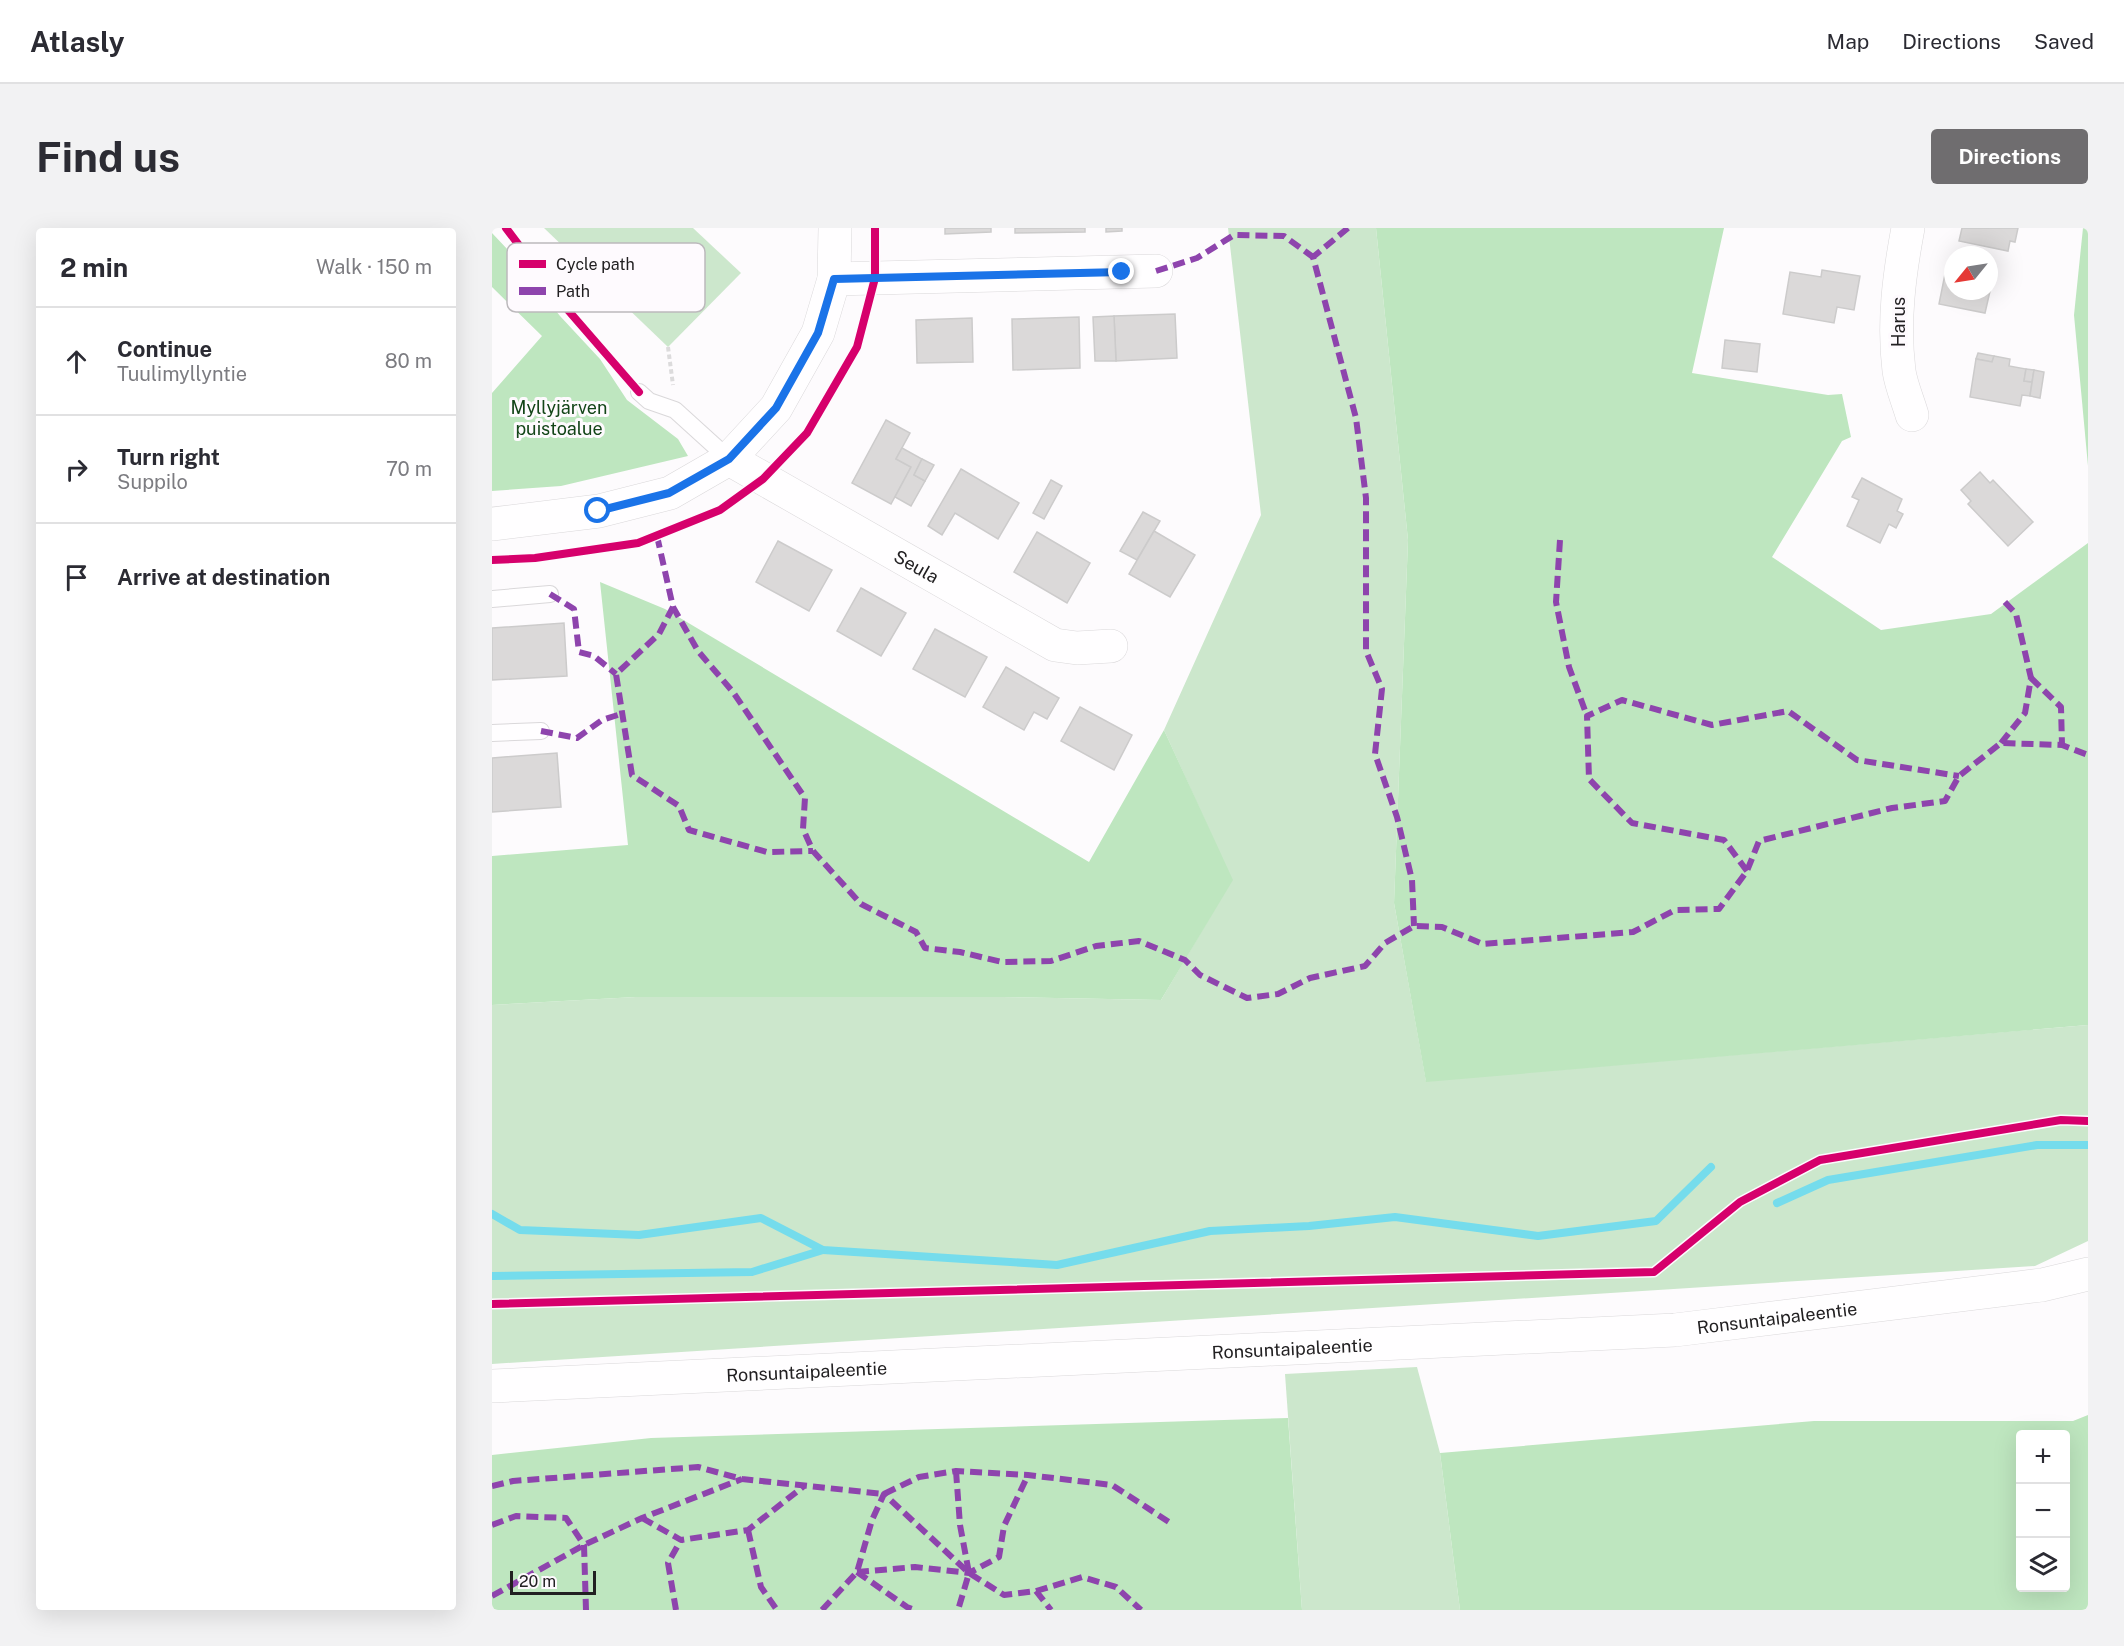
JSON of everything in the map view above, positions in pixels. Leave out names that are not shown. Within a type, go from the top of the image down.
[{"type":"street","points":[[492,524],[598,511],[669,493],[729,459],[776,408],[818,333],[834,279],[836,228]]},
{"type":"street","name":"Harus","points":[[1908,228],[1899,274],[1896,319],[1899,373],[1912,415]]},
{"type":"street","points":[[834,279],[1156,271]]},
{"type":"street","name":"Seula","points":[[729,459],[1055,645],[1077,648],[1111,646]]},
{"type":"street","name":"Ronsuntaipaleentie","points":[[492,1386],[1675,1330],[2042,1285],[2088,1274]]},
{"type":"lane","points":[[639,392],[649,401],[675,410],[729,459]]},
{"type":"lane","points":[[492,599],[550,594]]},
{"type":"lane","points":[[492,733],[542,731]]},
{"type":"path","points":[[668,347],[675,410]]},
{"type":"green space","points":[[544,228],[693,228],[741,273],[705,309],[705,243],[560,243]]},
{"type":"green space","points":[[1228,228],[1376,228],[1408,540],[1394,903],[1426,1081],[2088,1025],[2088,1241],[2035,1266],[492,1364],[492,1005],[636,997],[1002,997],[1161,1000],[1232,880],[1164,730],[1261,515]]},
{"type":"green space","points":[[1376,228],[1724,228],[1692,373],[1828,395],[1842,394],[1851,437],[1842,441],[1772,557],[1881,630],[1991,614],[2088,543],[2088,1025],[1426,1082],[1394,903],[1408,540]]},
{"type":"green space","points":[[2083,228],[2088,228],[2088,466],[2074,315]]},
{"type":"green space","name":"Myllyjärven puistoalue","points":[[492,233],[507,249],[507,302],[492,287]]},
{"type":"green space","name":"Myllyjärven puistoalue","points":[[518,312],[557,312],[600,359],[627,400],[678,439],[688,456],[561,486],[492,491],[492,393],[542,336]]},
{"type":"green space","points":[[632,312],[703,312],[668,347]]},
{"type":"green space","points":[[600,582],[665,609],[1089,862],[1164,730],[1233,880],[1161,1000],[1002,997],[636,997],[492,1005],[492,856],[628,845]]},
{"type":"green space","points":[[1417,1367],[1440,1453],[1460,1610],[1302,1610],[1285,1374]]},
{"type":"green space","points":[[2088,1415],[2088,1610],[1460,1610],[1440,1453],[1814,1421],[2073,1421]]},
{"type":"green space","points":[[1288,1418],[1302,1610],[492,1610],[492,1455],[651,1438]]},
{"type":"building","points":[[945,228],[991,228],[991,232],[945,234]]},
{"type":"building","points":[[1015,228],[1085,228],[1085,232],[1015,233]]},
{"type":"building","points":[[1106,228],[1122,228],[1122,231],[1106,232]]},
{"type":"building","points":[[1962,228],[2018,228],[2015,242],[2010,241],[2008,251],[1998,249],[1998,246],[1984,246],[1959,241]]},
{"type":"building","points":[[1822,270],[1860,276],[1854,310],[1837,307],[1834,323],[1783,314],[1790,272],[1821,277]]},
{"type":"building","points":[[1944,279],[1944,300],[1988,300],[1985,313],[1939,304]]},
{"type":"building","points":[[1175,314],[1177,358],[1116,361],[1114,316]]},
{"type":"building","points":[[1114,316],[1116,361],[1095,361],[1093,317]]},
{"type":"building","points":[[1079,317],[1080,368],[1013,370],[1012,319]]},
{"type":"building","points":[[972,318],[973,362],[917,363],[916,320]]},
{"type":"building","points":[[1725,340],[1760,344],[1757,372],[1722,368]]},
{"type":"building","points":[[1978,353],[1994,356],[1992,362],[1976,359]]},
{"type":"building","points":[[1994,356],[2010,359],[2009,366],[2026,369],[2024,381],[2032,382],[2030,396],[2022,395],[2020,406],[1970,397],[1976,359],[1992,362]]},
{"type":"building","points":[[2026,369],[2034,370],[2032,382],[2024,381]]},
{"type":"building","points":[[2034,370],[2044,372],[2040,398],[2030,396]]},
{"type":"building","points":[[886,420],[910,433],[896,459],[911,467],[891,504],[852,483]]},
{"type":"building","points":[[902,448],[922,459],[914,475],[925,481],[911,506],[895,497],[911,467],[896,459]]},
{"type":"building","points":[[922,459],[934,465],[925,481],[914,475]]},
{"type":"building","points":[[961,469],[1019,503],[998,539],[955,513],[942,535],[928,526]]},
{"type":"building","points":[[1980,472],[1990,483],[1993,480],[2033,522],[2008,546],[1968,504],[1971,501],[1961,490]]},
{"type":"building","points":[[1862,478],[1902,499],[1897,511],[1903,514],[1896,528],[1889,524],[1880,543],[1847,526],[1859,500],[1852,497]]},
{"type":"building","points":[[1051,480],[1062,486],[1044,519],[1033,513]]},
{"type":"building","points":[[1143,512],[1160,521],[1137,560],[1120,551]]},
{"type":"building","points":[[1154,531],[1195,555],[1170,597],[1129,574]]},
{"type":"building","points":[[1037,532],[1090,563],[1067,603],[1014,572]]},
{"type":"building","points":[[778,541],[832,570],[809,611],[756,582]]},
{"type":"building","points":[[861,588],[906,613],[881,656],[837,631]]},
{"type":"building","points":[[564,623],[567,676],[492,680],[492,628]]},
{"type":"building","points":[[935,629],[987,657],[965,697],[913,669]]},
{"type":"building","points":[[1006,667],[1059,698],[1047,719],[1034,712],[1024,730],[983,707]]},
{"type":"building","points":[[1080,707],[1132,735],[1114,770],[1061,741]]},
{"type":"building","points":[[557,753],[561,807],[492,812],[492,758]]},
{"type":"waterway","points":[[1777,1203],[1828,1180],[2037,1145],[2088,1145]]},
{"type":"waterway","points":[[492,1214],[520,1230],[639,1235],[761,1218],[823,1250],[1057,1265],[1210,1231],[1309,1226],[1395,1217],[1538,1236],[1656,1221],[1711,1167]]},
{"type":"waterway","points":[[492,1276],[752,1272],[823,1250]]},
{"type":"marked path","points":[[1348,228],[1313,257],[1356,418],[1366,498],[1366,651],[1382,689],[1375,754],[1397,817],[1412,880],[1414,926]]},
{"type":"marked path","points":[[1156,271],[1197,258],[1234,235],[1284,236],[1313,257]]},
{"type":"marked path","points":[[657,536],[673,607],[698,651],[733,692],[805,798],[803,829],[813,851],[861,904],[916,932],[925,948],[960,952],[1002,962],[1051,961],[1096,946],[1139,941],[1185,960],[1200,975],[1247,998],[1278,994],[1310,978],[1365,966],[1385,943],[1414,926],[1442,927],[1483,944],[1633,932],[1675,910],[1719,909],[1747,871],[1759,841],[1892,808],[1945,801],[1959,776],[2001,743],[2062,745],[2088,755]]},
{"type":"marked path","points":[[1560,540],[1556,602],[1569,667],[1587,716]]},
{"type":"marked path","points":[[550,594],[574,609],[579,652],[594,656],[616,674]]},
{"type":"marked path","points":[[2001,743],[2025,713],[2031,678],[2016,614],[2003,600]]},
{"type":"marked path","points":[[673,607],[659,634],[616,674],[632,775],[679,806],[689,830],[767,852],[813,851]]},
{"type":"marked path","points":[[2031,678],[2061,707],[2062,745]]},
{"type":"marked path","points":[[1747,871],[1724,840],[1632,823],[1589,779],[1587,716],[1622,700],[1712,725],[1788,711],[1857,760],[1959,776]]},
{"type":"marked path","points":[[541,731],[577,738],[602,720],[624,713]]},
{"type":"marked path","points":[[492,1486],[513,1481],[698,1467],[742,1479],[884,1494],[919,1477],[956,1471],[1028,1475],[1112,1485],[1169,1522]]},
{"type":"marked path","points":[[956,1471],[960,1525],[969,1573],[958,1610]]},
{"type":"marked path","points":[[857,1572],[915,1567],[969,1573],[999,1557],[1004,1526],[1028,1475]]},
{"type":"marked path","points":[[492,1596],[584,1545],[642,1518],[742,1479]]},
{"type":"marked path","points":[[642,1518],[681,1540],[748,1530],[804,1486]]},
{"type":"marked path","points":[[822,1610],[857,1572],[872,1520],[884,1494],[969,1573],[1004,1595],[1036,1591],[1082,1577],[1116,1587],[1141,1610]]},
{"type":"marked path","points":[[492,1525],[516,1516],[566,1518],[584,1545],[586,1610]]},
{"type":"marked path","points":[[748,1530],[761,1587],[777,1610]]},
{"type":"marked path","points":[[676,1610],[668,1563],[681,1540]]},
{"type":"marked path","points":[[857,1572],[907,1607],[915,1610]]},
{"type":"marked path","points":[[1036,1591],[1051,1610]]},
{"type":"cycle path","points":[[506,228],[517,243]]},
{"type":"cycle path","points":[[492,560],[535,558],[638,543],[720,510],[763,479],[807,433],[857,347],[875,278],[875,228]]},
{"type":"cycle path","points":[[570,312],[639,392]]},
{"type":"cycle path","points":[[492,1304],[1654,1272],[1740,1202],[1820,1160],[2061,1120],[2088,1121]]},
{"type":"route","points":[[598,511],[669,493],[729,459],[776,408],[818,333],[834,279],[1122,272]]}]
